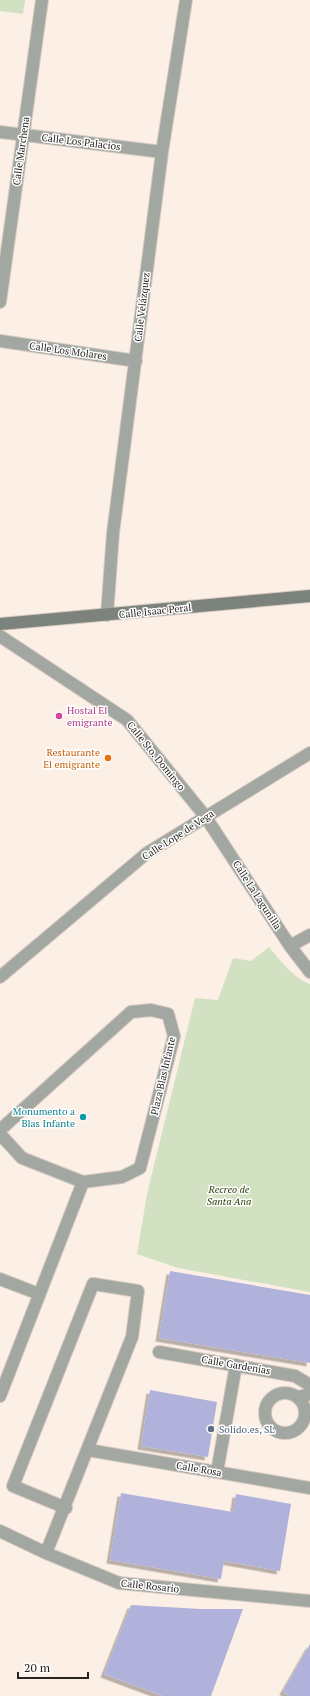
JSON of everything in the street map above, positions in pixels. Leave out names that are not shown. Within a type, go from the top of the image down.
[{"type":"main road","name":"Calle Isaac Peral","points":[[0,624],[310,596]]},
{"type":"street","name":"Calle Marchena","points":[[0,302],[42,0]]},
{"type":"street","name":"Calle Velázquez","points":[[107,615],[113,533],[162,152],[186,0]]},
{"type":"street","name":"Calle Los Palacios","points":[[0,132],[162,152]]},
{"type":"street","name":"Calle Los Molares","points":[[0,341],[136,361]]},
{"type":"street","name":"Calle Sto. Domingo","points":[[0,636],[127,720],[205,816]]},
{"type":"street","name":"Calle Lope de Vega","points":[[0,976],[147,853],[205,816],[310,753]]},
{"type":"street","name":"Calle La Lagunilla","points":[[205,816],[290,946],[310,972]]},
{"type":"street","points":[[290,946],[310,935]]},
{"type":"street","name":"Plaza Blas Infante","points":[[0,1130],[131,1012],[151,1010],[168,1014],[174,1036],[140,1168],[122,1177],[83,1182],[22,1158],[0,1134]]},
{"type":"street","points":[[0,1396],[83,1182]]},
{"type":"street","points":[[0,1279],[39,1294]]},
{"type":"street","points":[[46,1553],[66,1508],[132,1337],[138,1291],[93,1284],[13,1486],[66,1508]]},
{"type":"street","name":"Calle Gardenias","points":[[159,1352],[295,1376],[310,1385]]},
{"type":"street","points":[[218,1472],[236,1365]]},
{"type":"street","points":[[298,1397],[310,1394]]},
{"type":"street","name":"Calle Rosa","points":[[88,1450],[310,1488]]},
{"type":"street","name":"Calle Rosario","points":[[0,1531],[46,1553],[119,1584],[310,1601]]},
{"type":"green space","points":[[0,0],[25,0],[23,14],[0,11]]},
{"type":"green space","name":"Recreo de Santa Ana","points":[[269,947],[292,973],[310,984],[310,1292],[178,1268],[137,1254],[147,1194],[195,998],[218,1000],[233,958],[251,961]]},
{"type":"building","points":[[170,1271],[310,1295],[310,1363],[159,1338]]},
{"type":"building","points":[[150,1390],[217,1402],[208,1457],[141,1446]]},
{"type":"building","points":[[121,1493],[233,1512],[236,1494],[291,1504],[280,1571],[224,1561],[221,1579],[110,1560]]},
{"type":"building","points":[[131,1605],[201,1609],[243,1609],[211,1696],[163,1696],[104,1674]]},
{"type":"building","points":[[310,1644],[310,1696],[289,1696],[283,1691]]},
{"type":"place","name":"Hostal El emigrante","points":[[59,716]]},
{"type":"place","name":"Restaurante El emigrante","points":[[108,758]]},
{"type":"place","name":"Monumento a Blas Infante","points":[[83,1117]]},
{"type":"place","name":"Solido.es, SL","points":[[211,1429]]}]
